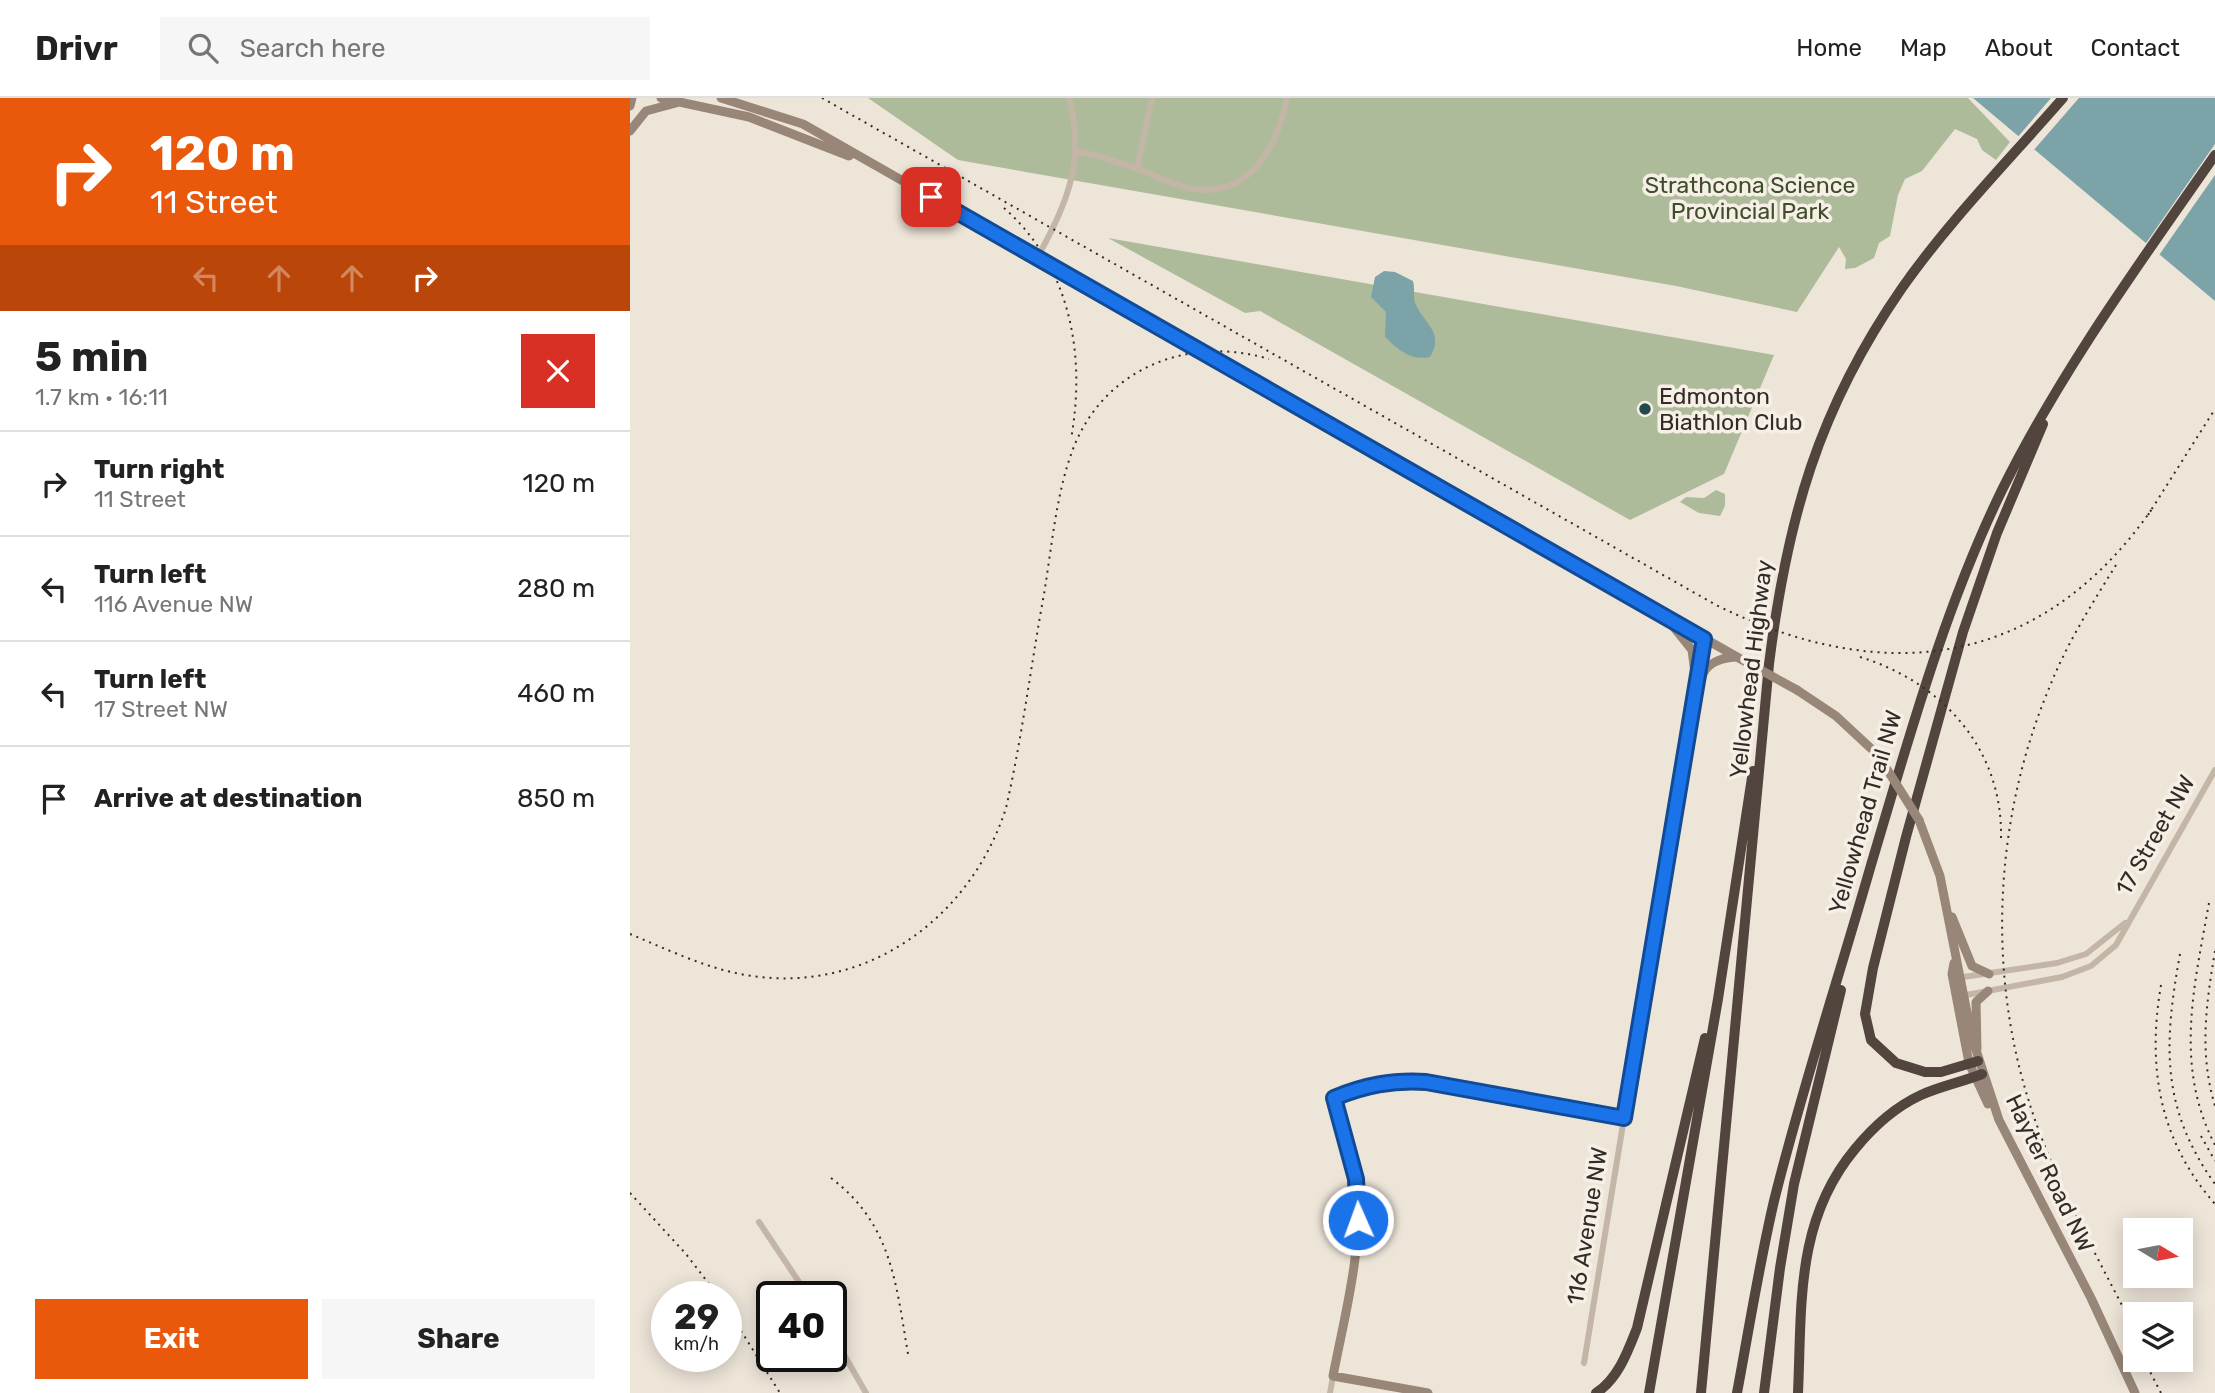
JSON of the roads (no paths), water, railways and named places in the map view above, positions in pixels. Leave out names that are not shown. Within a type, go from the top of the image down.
[{"type":"highway","name":"Yellowhead Highway","points":[[1701,1393],[1767,690],[1787,545],[1821,437],[1852,371],[1887,311],[1914,272],[2063,98]]},
{"type":"highway","name":"Yellowhead Trail NW","points":[[1737,1393],[1781,1174],[1919,705],[1954,601],[2001,492],[2058,387],[2097,325],[2215,155]]},
{"type":"highway","points":[[1974,1059],[1941,1072],[1925,1072],[1896,1063],[1871,1040],[1865,1014],[1873,968],[1906,837],[1963,632],[1997,533],[2058,387]]},
{"type":"highway","points":[[1649,1393],[1718,999],[1767,690]]},
{"type":"highway","points":[[1764,1393],[1794,1184],[1812,1101],[1838,1008],[1854,925]]},
{"type":"highway","points":[[1596,1393],[1607,1385],[1616,1373],[1637,1328],[1703,1043],[1718,999]]},
{"type":"highway","points":[[1798,1393],[1808,1246],[1825,1192],[1851,1154],[1888,1116],[1921,1095],[1978,1075]]},
{"type":"main road","points":[[630,106],[632,98]]},
{"type":"main road","points":[[661,98],[749,117],[800,135],[886,172]]},
{"type":"main road","points":[[721,98],[803,124],[1665,618],[1797,690],[1836,716],[1878,755],[1919,820],[1937,865],[1960,997],[1974,1059]]},
{"type":"main road","points":[[630,131],[646,111],[683,102]]},
{"type":"main road","points":[[1665,618],[1692,650],[1696,696]]},
{"type":"main road","name":"116 Avenue NW","points":[[1624,1118],[1704,639]]},
{"type":"main road","points":[[1696,696],[1704,670],[1725,658],[1737,657]]},
{"type":"main road","points":[[1945,903],[1972,966],[1989,974]]},
{"type":"main road","points":[[1974,1059],[1979,1037],[1976,1002],[1988,991]]},
{"type":"main road","name":"Hayter Road NW","points":[[1974,1059],[1978,1075],[1999,1120],[2091,1298],[2135,1393]]},
{"type":"main road","points":[[1428,1393],[1333,1376],[1354,1264],[1358,1206],[1352,1159],[1334,1098],[1384,1082],[1426,1082],[1624,1118]]},
{"type":"street","points":[[1037,258],[1064,207],[1076,150],[1074,118],[1069,98]]},
{"type":"street","points":[[1137,169],[1152,98]]},
{"type":"street","points":[[1076,150],[1194,189],[1223,188],[1239,181],[1261,163],[1272,146],[1286,98]]},
{"type":"street","name":"17 Street NW","points":[[1960,997],[2062,978],[2091,966],[2116,945],[2215,769]]},
{"type":"street","name":"17 Street NW","points":[[1957,978],[2057,963],[2086,954],[2130,920]]},
{"type":"street","name":"116 Avenue NW","points":[[1584,1363],[1624,1118]]},
{"type":"street","points":[[759,1222],[798,1281]]},
{"type":"street","points":[[847,1360],[866,1393]]},
{"type":"street","points":[[1330,1393],[1333,1376]]},
{"type":"water","points":[[1973,98],[2215,98],[2215,301]]},
{"type":"water","points":[[1384,271],[1395,272],[1413,281],[1415,303],[1434,334],[1434,348],[1430,357],[1405,353],[1385,337],[1386,312],[1371,297],[1375,277]]},
{"type":"railway","points":[[822,98],[1716,605],[1778,631],[1839,647],[1899,653],[1955,648],[2010,631],[2061,603],[2108,562],[2152,509]]},
{"type":"railway","points":[[1004,208],[1027,231],[1045,257],[1059,285],[1068,314],[1076,376],[1071,439]]},
{"type":"railway","points":[[630,934],[720,969],[752,976],[795,978],[836,972],[875,959],[910,939],[941,914],[968,883],[990,847],[1006,808],[1022,728],[1058,502],[1073,449],[1087,421],[1105,397],[1128,379],[1153,365],[1180,356],[1209,352],[1239,353],[1269,359]]},
{"type":"railway","points":[[2148,515],[2215,409]]},
{"type":"railway","points":[[2116,565],[2064,654],[2031,737],[2017,789],[2008,842],[2003,897],[2003,951],[2017,1059],[2032,1111],[2066,1195],[2123,1308]]},
{"type":"railway","points":[[1860,657],[1890,668],[1917,683],[1962,723],[1979,748],[1991,776],[1999,806],[2001,838]]},
{"type":"railway","points":[[2209,903],[2193,996],[2191,1056],[2202,1115],[2215,1145]]},
{"type":"railway","points":[[2215,951],[2206,1029],[2207,1067],[2215,1106]]},
{"type":"railway","points":[[2180,954],[2171,1017],[2171,1074],[2184,1128],[2197,1156],[2215,1184]]},
{"type":"railway","points":[[2161,985],[2156,1045],[2162,1101],[2181,1154],[2196,1180],[2215,1204]]},
{"type":"railway","points":[[2201,1136],[2215,1161]]},
{"type":"railway","points":[[831,1178],[851,1196],[879,1235],[894,1280],[908,1354]]},
{"type":"railway","points":[[630,1193],[686,1254],[707,1281]]},
{"type":"railway","points":[[742,1332],[780,1393]]},
{"type":"railway","points":[[2150,1372],[2161,1393]]},
{"type":"place","name":"Edmonton Biathlon Club","points":[[1645,409]]},
{"type":"park label","name":"Strathcona Science Provincial Park","points":[[1750,198]]}]
